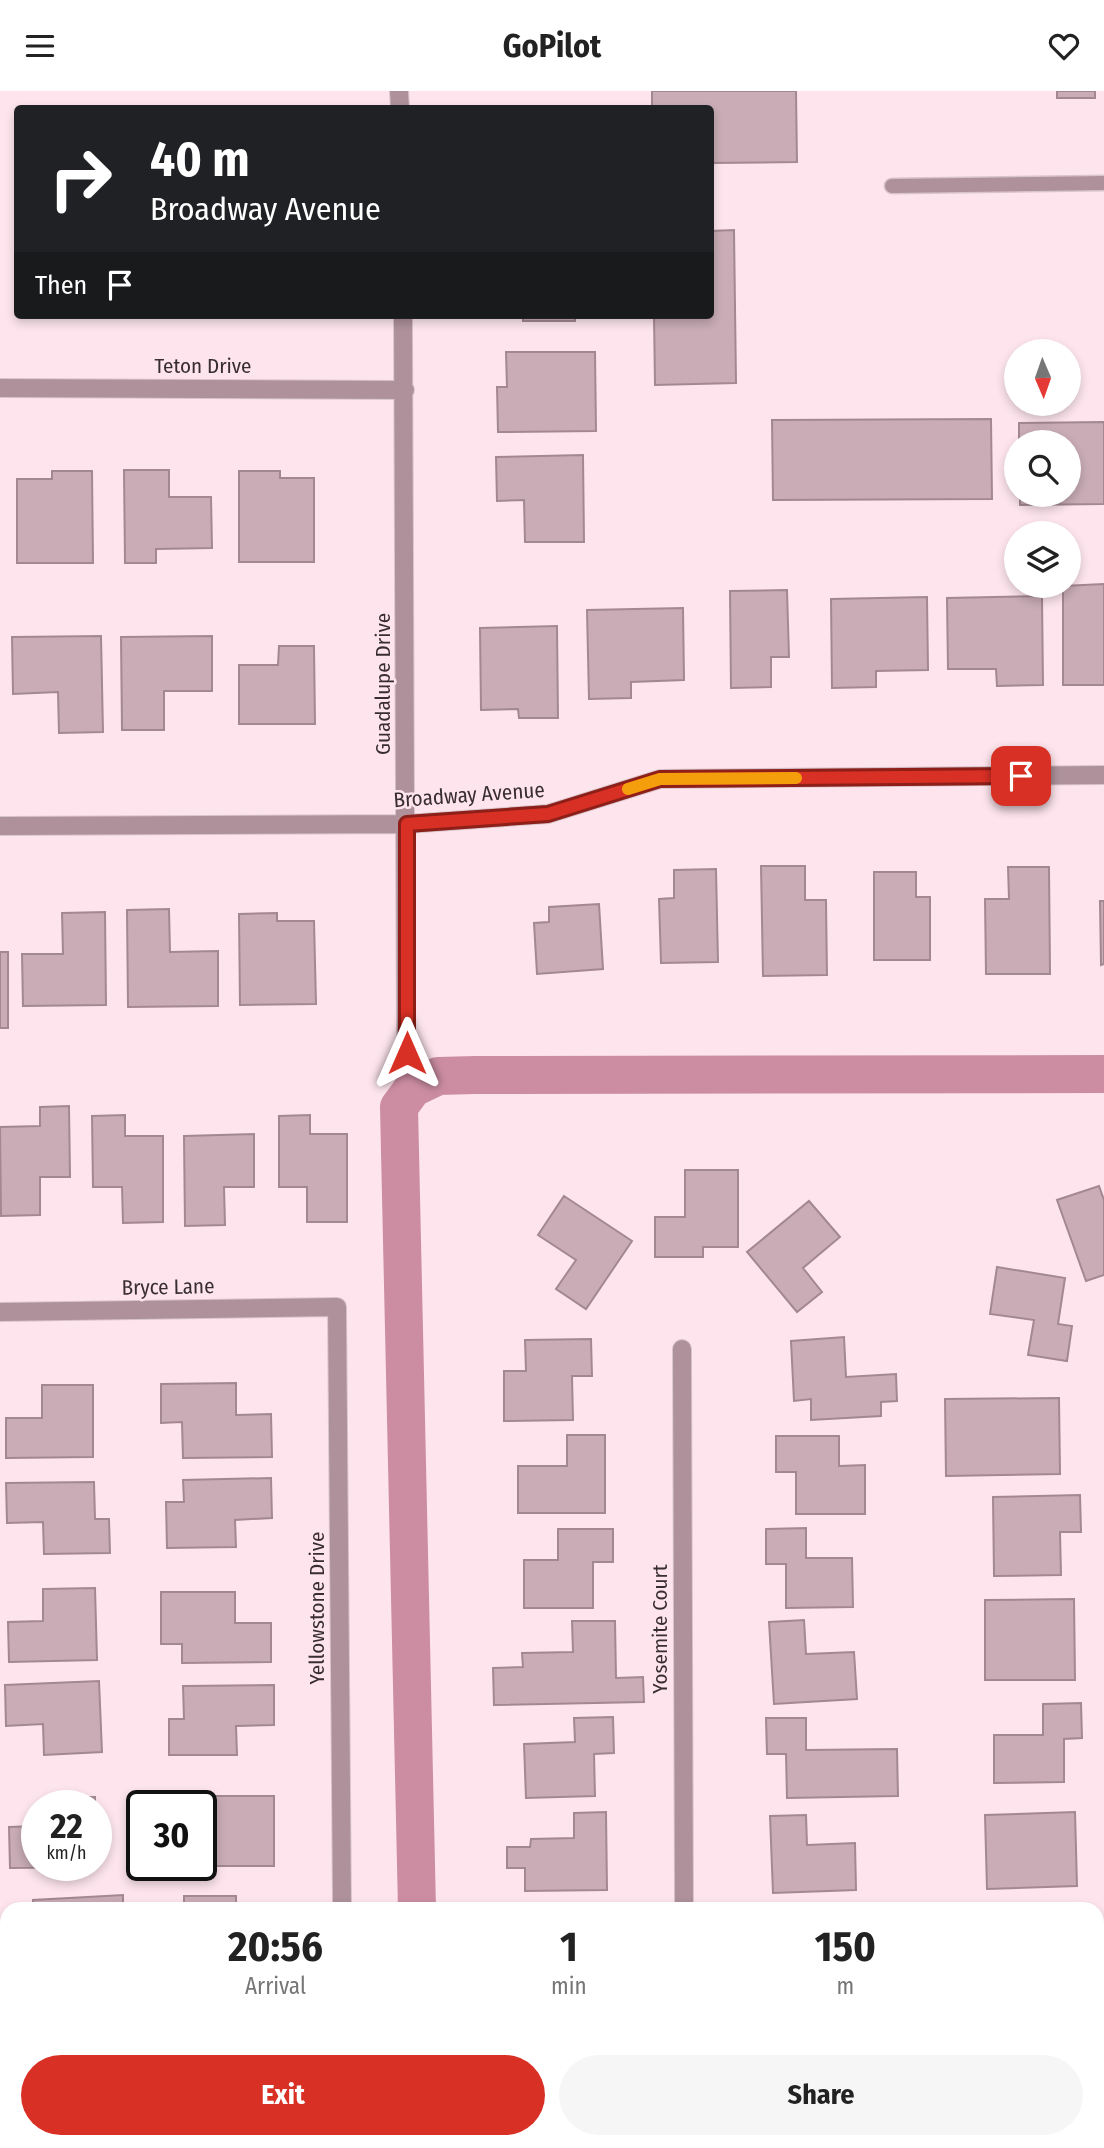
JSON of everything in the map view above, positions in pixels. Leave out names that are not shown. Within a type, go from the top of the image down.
[{"type":"street","name":"Guadalupe Drive","points":[[403,319],[407,1053]]},
{"type":"street","name":"Teton Drive","points":[[0,388],[405,390]]},
{"type":"street","name":"Broadway Avenue","points":[[0,826],[407,824],[548,814],[660,779],[1104,775]]},
{"type":"street","name":"Bryce Lane","points":[[0,1312],[338,1307]]},
{"type":"street","name":"Yellowstone Drive","points":[[338,1307],[342,1902]]},
{"type":"street","name":"Yosemite Court","points":[[682,1349],[684,1902]]},
{"type":"lane","points":[[892,186],[1104,183]]},
{"type":"building","points":[[652,91],[796,91],[797,162],[714,163],[714,105],[652,105]]},
{"type":"building","points":[[1057,91],[1095,91],[1095,98],[1057,98]]},
{"type":"building","points":[[734,230],[736,383],[655,385],[654,319],[714,319],[714,231]]},
{"type":"building","points":[[523,319],[575,319],[575,321]]},
{"type":"building","points":[[506,352],[595,352],[596,431],[498,432],[497,387],[507,387]]},
{"type":"building","points":[[991,419],[992,499],[773,500],[772,420]]},
{"type":"building","points":[[1104,422],[1104,504],[1081,504],[1081,430],[1019,430],[1019,423]]},
{"type":"building","points":[[583,455],[584,542],[525,542],[524,500],[497,501],[496,457]]},
{"type":"building","points":[[124,470],[169,470],[169,497],[211,497],[212,548],[156,549],[156,563],[125,563]]},
{"type":"building","points":[[52,471],[92,471],[93,563],[17,563],[17,479],[52,479]]},
{"type":"building","points":[[239,471],[280,471],[280,478],[314,478],[314,562],[239,562]]},
{"type":"building","points":[[1104,584],[1104,685],[1063,685],[1063,598],[1081,598],[1081,585]]},
{"type":"building","points":[[787,590],[789,657],[771,657],[771,687],[731,688],[730,591]]},
{"type":"building","points":[[927,597],[928,670],[876,671],[876,687],[832,688],[831,599]]},
{"type":"building","points":[[947,598],[1042,598],[1043,685],[997,686],[996,669],[948,669]]},
{"type":"building","points":[[683,608],[684,680],[631,682],[631,698],[589,699],[587,610]]},
{"type":"building","points":[[557,626],[558,718],[519,718],[518,709],[481,710],[480,628]]},
{"type":"building","points":[[101,636],[103,732],[59,733],[58,692],[13,694],[12,637]]},
{"type":"building","points":[[212,636],[212,691],[164,691],[164,730],[122,730],[121,637]]},
{"type":"building","points":[[279,646],[314,646],[315,724],[239,724],[239,665],[278,665]]},
{"type":"building","points":[[761,866],[805,866],[805,900],[826,900],[827,975],[763,976]]},
{"type":"building","points":[[1008,867],[1049,867],[1050,974],[986,974],[985,899],[1009,899]]},
{"type":"building","points":[[716,869],[718,962],[661,963],[659,899],[674,898],[674,870]]},
{"type":"building","points":[[874,872],[916,872],[916,897],[930,897],[930,960],[874,960]]},
{"type":"building","points":[[1100,901],[1104,901],[1104,964],[1101,965]]},
{"type":"building","points":[[599,904],[603,969],[537,974],[534,923],[549,922],[549,907]]},
{"type":"building","points":[[169,909],[170,952],[218,951],[218,1006],[128,1007],[127,910]]},
{"type":"building","points":[[105,912],[106,1005],[23,1006],[22,954],[63,954],[62,913]]},
{"type":"building","points":[[277,913],[277,921],[314,921],[316,1004],[240,1005],[239,914]]},
{"type":"building","points":[[0,952],[8,952],[8,1028],[0,1028]]},
{"type":"building","points":[[69,1106],[70,1177],[40,1177],[40,1215],[1,1216],[0,1127],[40,1126],[40,1107]]},
{"type":"building","points":[[125,1115],[125,1136],[163,1136],[163,1222],[123,1223],[122,1187],[93,1187],[92,1116]]},
{"type":"building","points":[[310,1115],[310,1134],[347,1134],[347,1222],[307,1222],[307,1187],[279,1187],[279,1116]]},
{"type":"building","points":[[254,1134],[254,1187],[224,1187],[225,1225],[185,1226],[184,1136]]},
{"type":"building","points":[[685,1170],[738,1170],[738,1247],[703,1247],[703,1257],[655,1257],[655,1217],[685,1217]]},
{"type":"building","points":[[1099,1186],[1104,1200],[1104,1275],[1086,1281],[1057,1200]]},
{"type":"building","points":[[564,1196],[632,1241],[586,1309],[556,1289],[576,1260],[538,1235]]},
{"type":"building","points":[[809,1201],[840,1237],[803,1268],[822,1292],[797,1312],[747,1252]]},
{"type":"building","points":[[997,1267],[1065,1278],[1058,1324],[1072,1326],[1067,1361],[1028,1355],[1034,1320],[990,1314]]},
{"type":"building","points":[[844,1337],[846,1377],[896,1374],[897,1401],[881,1402],[881,1416],[811,1420],[811,1399],[794,1401],[791,1341]]},
{"type":"building","points":[[591,1339],[592,1376],[572,1376],[573,1420],[504,1421],[504,1371],[526,1371],[525,1340]]},
{"type":"building","points":[[236,1383],[236,1415],[271,1414],[272,1457],[183,1458],[182,1422],[161,1423],[161,1384]]},
{"type":"building","points":[[42,1385],[93,1385],[93,1457],[6,1458],[6,1418],[42,1418]]},
{"type":"building","points":[[1059,1398],[1060,1474],[946,1476],[945,1399]]},
{"type":"building","points":[[567,1435],[605,1435],[605,1513],[518,1513],[518,1466],[567,1466]]},
{"type":"building","points":[[776,1436],[839,1436],[839,1466],[865,1465],[865,1514],[796,1514],[796,1472],[776,1472]]},
{"type":"building","points":[[271,1478],[272,1518],[235,1520],[236,1547],[167,1548],[166,1502],[184,1502],[183,1480]]},
{"type":"building","points":[[94,1482],[95,1519],[109,1519],[110,1553],[44,1554],[43,1522],[7,1523],[6,1483]]},
{"type":"building","points":[[1080,1495],[1081,1532],[1060,1532],[1061,1575],[994,1576],[993,1497]]},
{"type":"building","points":[[806,1528],[806,1558],[852,1558],[853,1607],[786,1608],[786,1564],[766,1564],[766,1529]]},
{"type":"building","points":[[558,1529],[613,1529],[613,1562],[593,1562],[593,1608],[524,1608],[524,1560],[558,1560]]},
{"type":"building","points":[[95,1588],[97,1660],[9,1662],[8,1622],[43,1621],[43,1589]]},
{"type":"building","points":[[161,1592],[235,1592],[235,1623],[271,1623],[271,1662],[182,1663],[182,1644],[161,1644]]},
{"type":"building","points":[[1074,1599],[1075,1680],[985,1680],[985,1600]]},
{"type":"building","points":[[804,1620],[806,1654],[854,1652],[857,1699],[774,1704],[769,1622]]},
{"type":"building","points":[[572,1621],[615,1621],[616,1678],[643,1677],[644,1702],[494,1705],[493,1668],[523,1667],[522,1653],[573,1652]]},
{"type":"building","points":[[99,1681],[102,1752],[44,1755],[43,1724],[6,1726],[5,1685]]},
{"type":"building","points":[[274,1685],[274,1725],[236,1726],[237,1755],[169,1755],[169,1719],[184,1719],[183,1686]]},
{"type":"building","points":[[1081,1703],[1082,1738],[1064,1739],[1064,1782],[994,1783],[994,1735],[1043,1735],[1043,1704]]},
{"type":"building","points":[[613,1717],[614,1753],[594,1754],[595,1796],[526,1798],[524,1744],[575,1742],[574,1718]]},
{"type":"building","points":[[766,1718],[806,1718],[806,1750],[897,1749],[898,1796],[787,1798],[786,1754],[767,1754]]},
{"type":"building","points":[[217,1796],[274,1796],[274,1866],[217,1866]]},
{"type":"building","points":[[606,1812],[607,1890],[525,1891],[525,1868],[507,1868],[507,1847],[530,1847],[531,1839],[574,1838],[574,1813]]},
{"type":"building","points":[[1075,1812],[1077,1886],[987,1889],[985,1815]]},
{"type":"building","points":[[806,1815],[807,1845],[855,1843],[856,1890],[773,1893],[770,1816]]},
{"type":"building","points":[[9,1827],[21,1827],[21,1868],[10,1868]]},
{"type":"building","points":[[123,1895],[123,1902],[33,1900]]},
{"type":"building","points":[[184,1896],[236,1896],[236,1902],[184,1902]]},
{"type":"waterway","points":[[417,1902],[399,1107],[413,1088],[438,1076],[475,1075],[1104,1074]]},
{"type":"slow traffic","points":[[628,789],[660,779],[796,778]]},
{"type":"route","points":[[407,1053],[407,824],[548,814],[660,779],[1021,776]]}]
